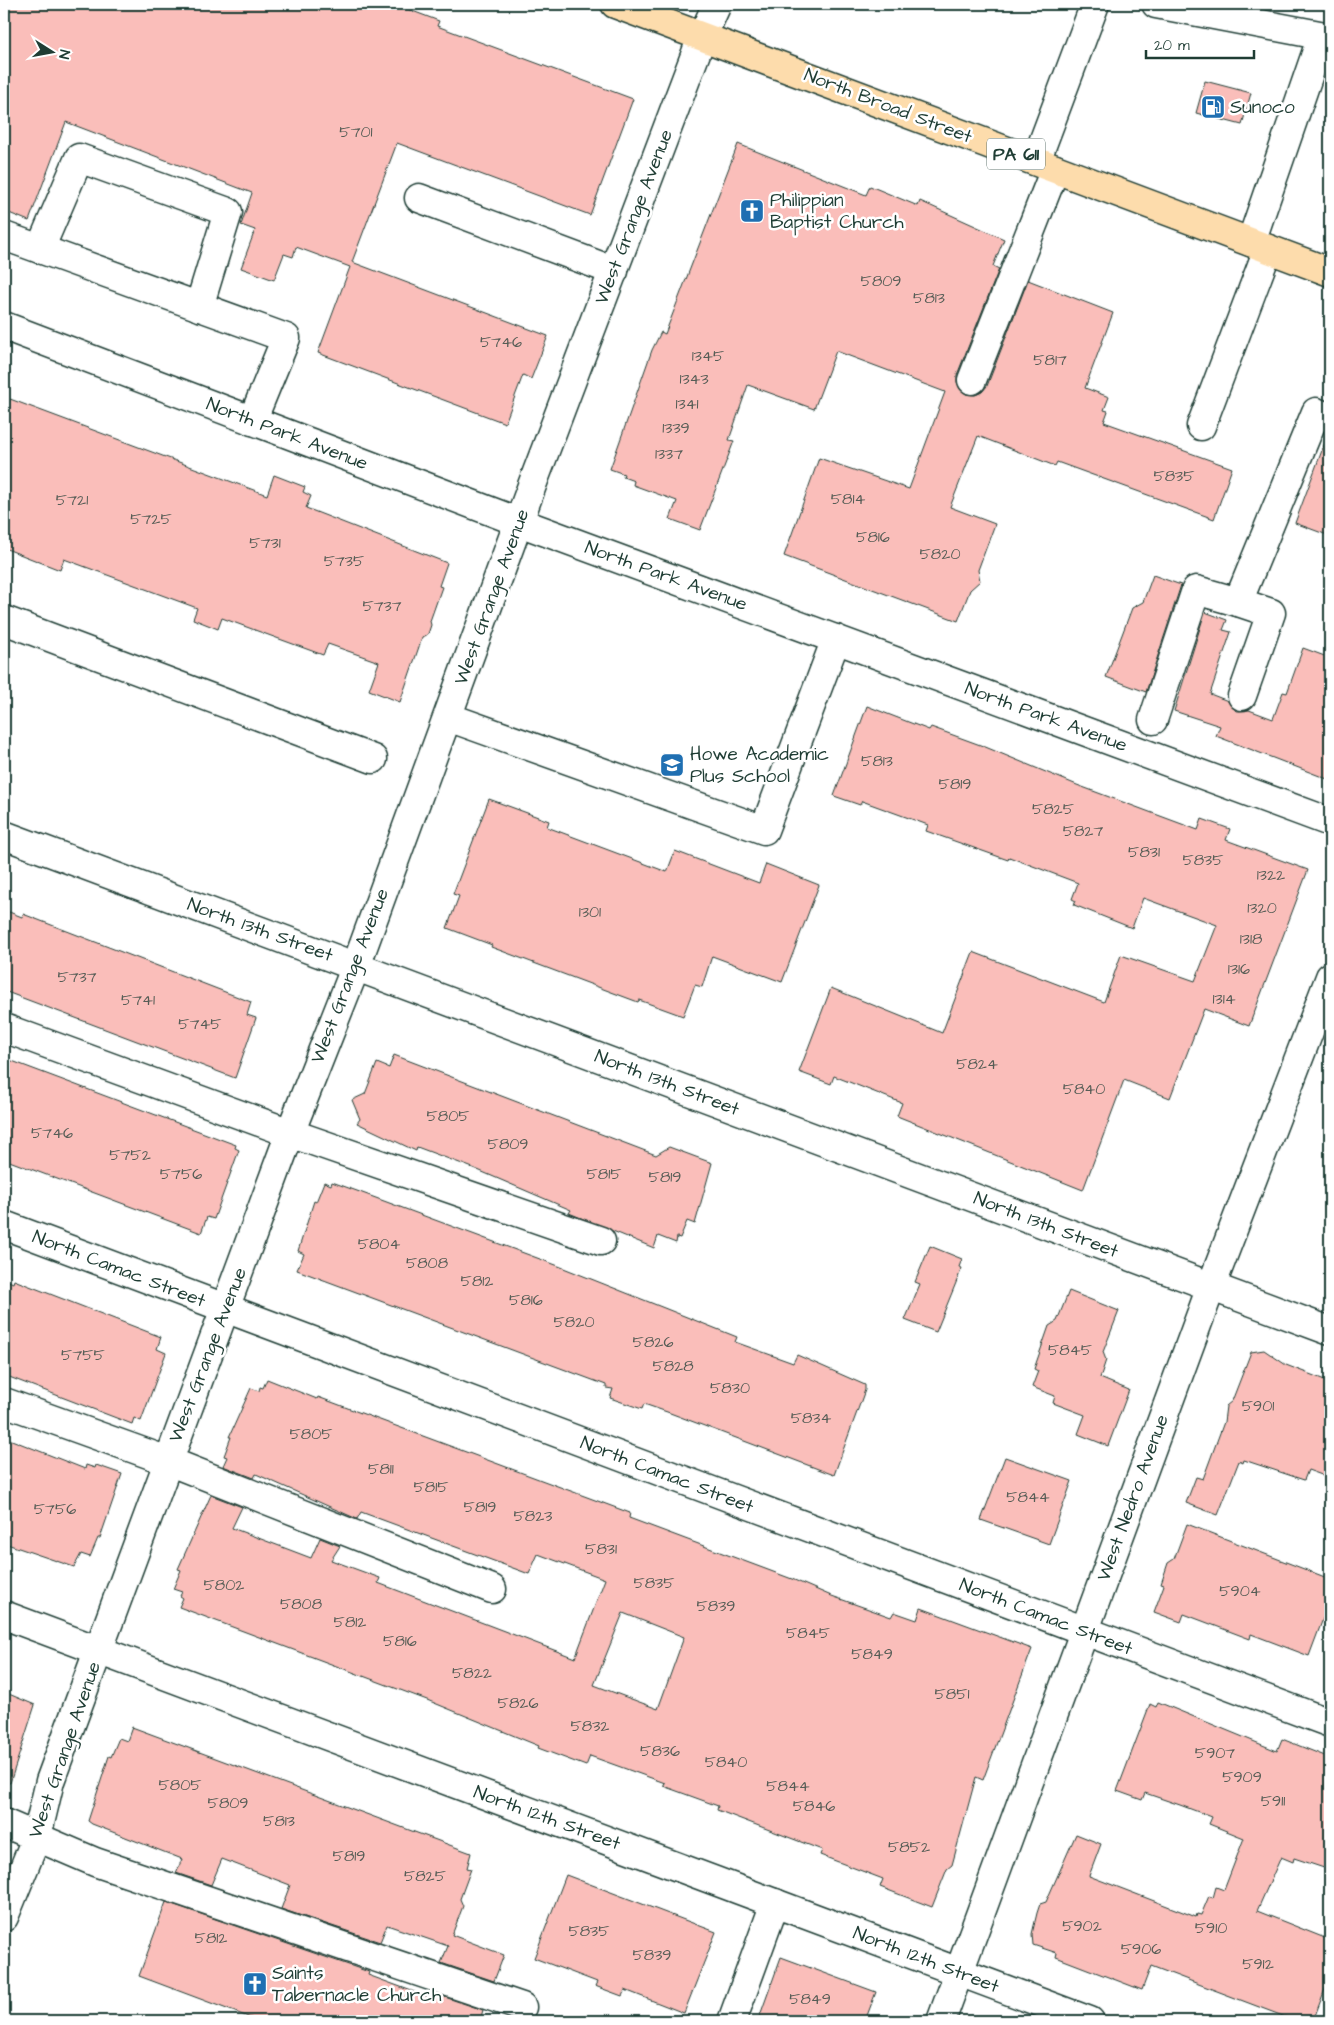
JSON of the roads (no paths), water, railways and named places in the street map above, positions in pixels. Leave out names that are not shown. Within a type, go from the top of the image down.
[{"type":"main road","name":"North Broad Street","points":[[615,4],[1330,272]]},
{"type":"street","name":"West Grange Avenue","points":[[4,1918],[37,1836],[50,1781],[290,1133],[356,966],[519,522],[702,36],[717,4]]},
{"type":"street","points":[[972,380],[1045,165],[1095,4]]},
{"type":"street","points":[[1156,4],[1277,15],[1326,37],[1201,426]]},
{"type":"street","points":[[40,249],[79,158],[228,212],[199,307]]},
{"type":"street","points":[[419,198],[614,271]]},
{"type":"street","points":[[4,236],[286,338],[252,420]]},
{"type":"street","name":"North Park Avenue","points":[[4,326],[519,522],[1330,822]]},
{"type":"street","points":[[1238,602],[1316,412],[1330,418]]},
{"type":"street","points":[[1153,720],[1196,590],[1271,613],[1242,696]]},
{"type":"street","points":[[4,620],[373,759]]},
{"type":"street","points":[[448,717],[764,830],[836,639]]},
{"type":"street","name":"North 13th Street","points":[[4,835],[1330,1331]]},
{"type":"street","name":"West Nedro Avenue","points":[[941,2021],[1211,1286],[1330,977]]},
{"type":"street","points":[[4,1028],[290,1133],[601,1242]]},
{"type":"street","name":"North Camac Street","points":[[4,1225],[1330,1723]]},
{"type":"street","points":[[4,1402],[168,1461],[492,1589]]},
{"type":"street","name":"North 12th Street","points":[[4,1615],[1090,2021]]},
{"type":"street","points":[[4,1823],[95,1862],[522,2007]]},
{"type":"street","points":[[732,2021],[775,1903]]},
{"type":"place","name":"Sunoco","points":[[1213,107]]},
{"type":"place","name":"Philippian Baptist Church","points":[[752,211]]},
{"type":"place","name":"Howe Academic Plus School","points":[[672,765]]},
{"type":"place","name":"Saints Tabernacle Church","points":[[255,1984]]}]
